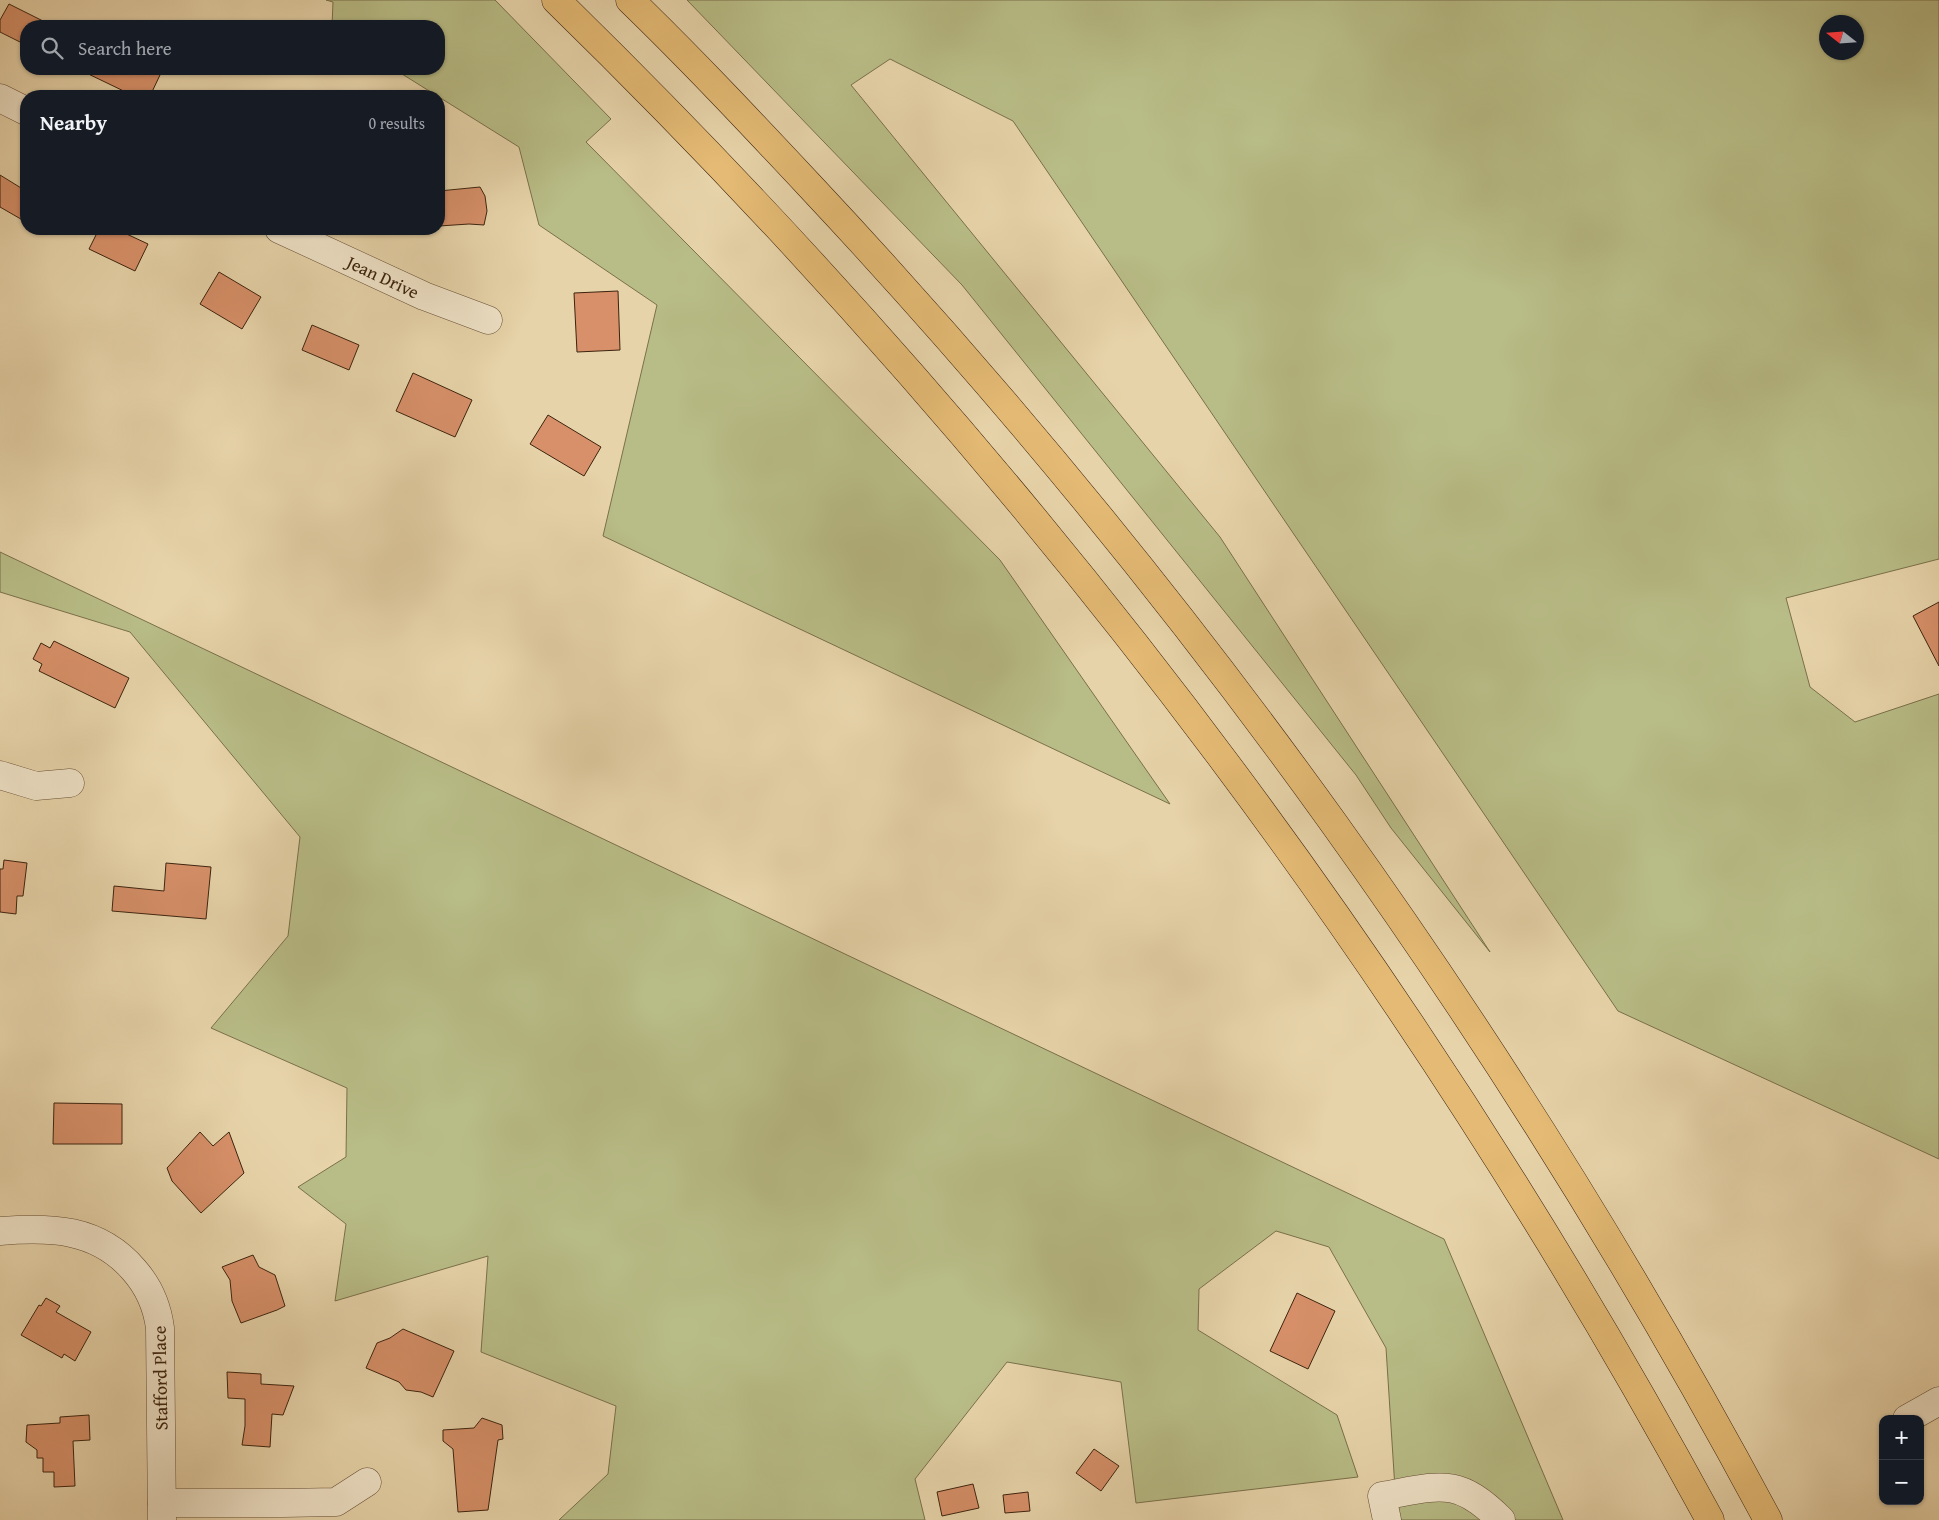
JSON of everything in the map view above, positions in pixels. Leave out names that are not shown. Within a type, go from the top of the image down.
[{"type":"highway","points":[[556,0],[758,205],[901,361],[1048,534],[1186,708],[1351,938],[1436,1062],[1500,1162],[1614,1349],[1710,1520]]},
{"type":"highway","points":[[630,0],[808,184],[945,334],[1088,502],[1226,677],[1364,867],[1473,1026],[1658,1323],[1768,1520]]},
{"type":"street","points":[[0,98],[20,108]]},
{"type":"street","name":"Jean Drive","points":[[292,235],[424,296],[488,320]]},
{"type":"street","points":[[0,775],[36,786],[70,783]]},
{"type":"street","name":"Stafford Place","points":[[0,1231],[54,1230],[92,1238],[115,1251],[125,1260],[149,1290],[160,1328],[162,1511]]},
{"type":"street","points":[[1914,1415],[1939,1401]]},
{"type":"street","points":[[162,1511],[336,1502],[367,1482]]},
{"type":"street","points":[[1384,1508],[1422,1489],[1446,1487],[1468,1493],[1483,1502],[1501,1520]]},
{"type":"green space","points":[[326,0],[495,0],[611,119],[586,142],[1000,560],[1170,804],[603,536],[657,305],[539,225],[519,147],[445,101],[445,90],[428,90],[404,75],[445,75],[445,20],[332,20],[333,2]]},
{"type":"green space","points":[[687,0],[1939,0],[1939,559],[1786,598],[1810,687],[1855,722],[1939,694],[1939,1159],[1618,1011],[1013,121],[890,59],[851,85],[1220,537],[1490,952],[1391,828],[1356,775],[962,285]]},
{"type":"green space","points":[[0,552],[1444,1239],[1563,1520],[1397,1520],[1386,1348],[1329,1247],[1276,1231],[1199,1289],[1198,1330],[1337,1415],[1358,1477],[1136,1503],[1121,1382],[1007,1362],[915,1479],[925,1520],[559,1520],[608,1474],[616,1406],[481,1352],[488,1256],[335,1301],[346,1224],[298,1187],[346,1157],[347,1088],[211,1028],[288,936],[300,837],[130,632],[0,592]]},
{"type":"building","points":[[9,4],[41,20],[20,20],[20,42],[0,32],[0,20]]},
{"type":"building","points":[[90,75],[160,75],[153,90],[122,90]]},
{"type":"building","points":[[0,175],[20,187],[20,219],[0,207]]},
{"type":"building","points":[[480,187],[485,196],[487,211],[484,225],[445,226],[445,190]]},
{"type":"building","points":[[96,235],[129,235],[148,244],[135,271],[89,249]]},
{"type":"building","points":[[219,272],[261,297],[242,329],[200,304]]},
{"type":"building","points":[[618,291],[620,350],[577,352],[574,293]]},
{"type":"building","points":[[312,325],[359,345],[349,370],[302,350]]},
{"type":"building","points":[[413,373],[472,400],[455,437],[396,411]]},
{"type":"building","points":[[548,415],[601,447],[584,476],[530,444]]},
{"type":"building","points":[[1939,602],[1939,666],[1913,616]]},
{"type":"building","points":[[54,641],[129,678],[115,708],[39,671],[42,664],[33,659],[41,643],[50,648]]},
{"type":"building","points":[[4,860],[27,863],[23,896],[17,896],[16,914],[0,912],[0,869],[3,869]]},
{"type":"building","points":[[166,863],[211,867],[206,919],[112,911],[114,886],[164,891]]},
{"type":"building","points":[[54,1103],[122,1104],[122,1144],[53,1144]]},
{"type":"building","points":[[200,1132],[213,1146],[229,1132],[244,1173],[201,1213],[172,1181],[167,1168]]},
{"type":"building","points":[[253,1255],[259,1267],[275,1275],[285,1306],[241,1323],[232,1301],[230,1280],[222,1267]]},
{"type":"building","points":[[1297,1293],[1335,1311],[1308,1369],[1270,1351]]},
{"type":"building","points":[[46,1298],[60,1306],[56,1312],[91,1332],[75,1361],[64,1354],[62,1358],[21,1335],[39,1305],[41,1306]]},
{"type":"building","points":[[403,1329],[454,1351],[433,1397],[421,1392],[406,1390],[399,1382],[366,1368],[377,1343],[390,1338]]},
{"type":"building","points":[[227,1372],[261,1374],[261,1384],[294,1386],[283,1415],[272,1414],[270,1447],[242,1445],[245,1426],[245,1399],[228,1398]]},
{"type":"building","points":[[89,1415],[90,1440],[73,1441],[75,1486],[54,1487],[54,1472],[43,1472],[43,1458],[37,1458],[37,1450],[26,1442],[27,1425],[60,1423],[60,1417]]},
{"type":"building","points":[[482,1418],[502,1425],[503,1439],[498,1440],[488,1510],[458,1512],[453,1449],[443,1441],[443,1430],[474,1428]]},
{"type":"building","points":[[1094,1449],[1119,1466],[1101,1491],[1076,1473]]},
{"type":"building","points":[[973,1484],[979,1508],[942,1516],[937,1492]]},
{"type":"building","points":[[1028,1492],[1030,1511],[1005,1513],[1003,1495]]}]
